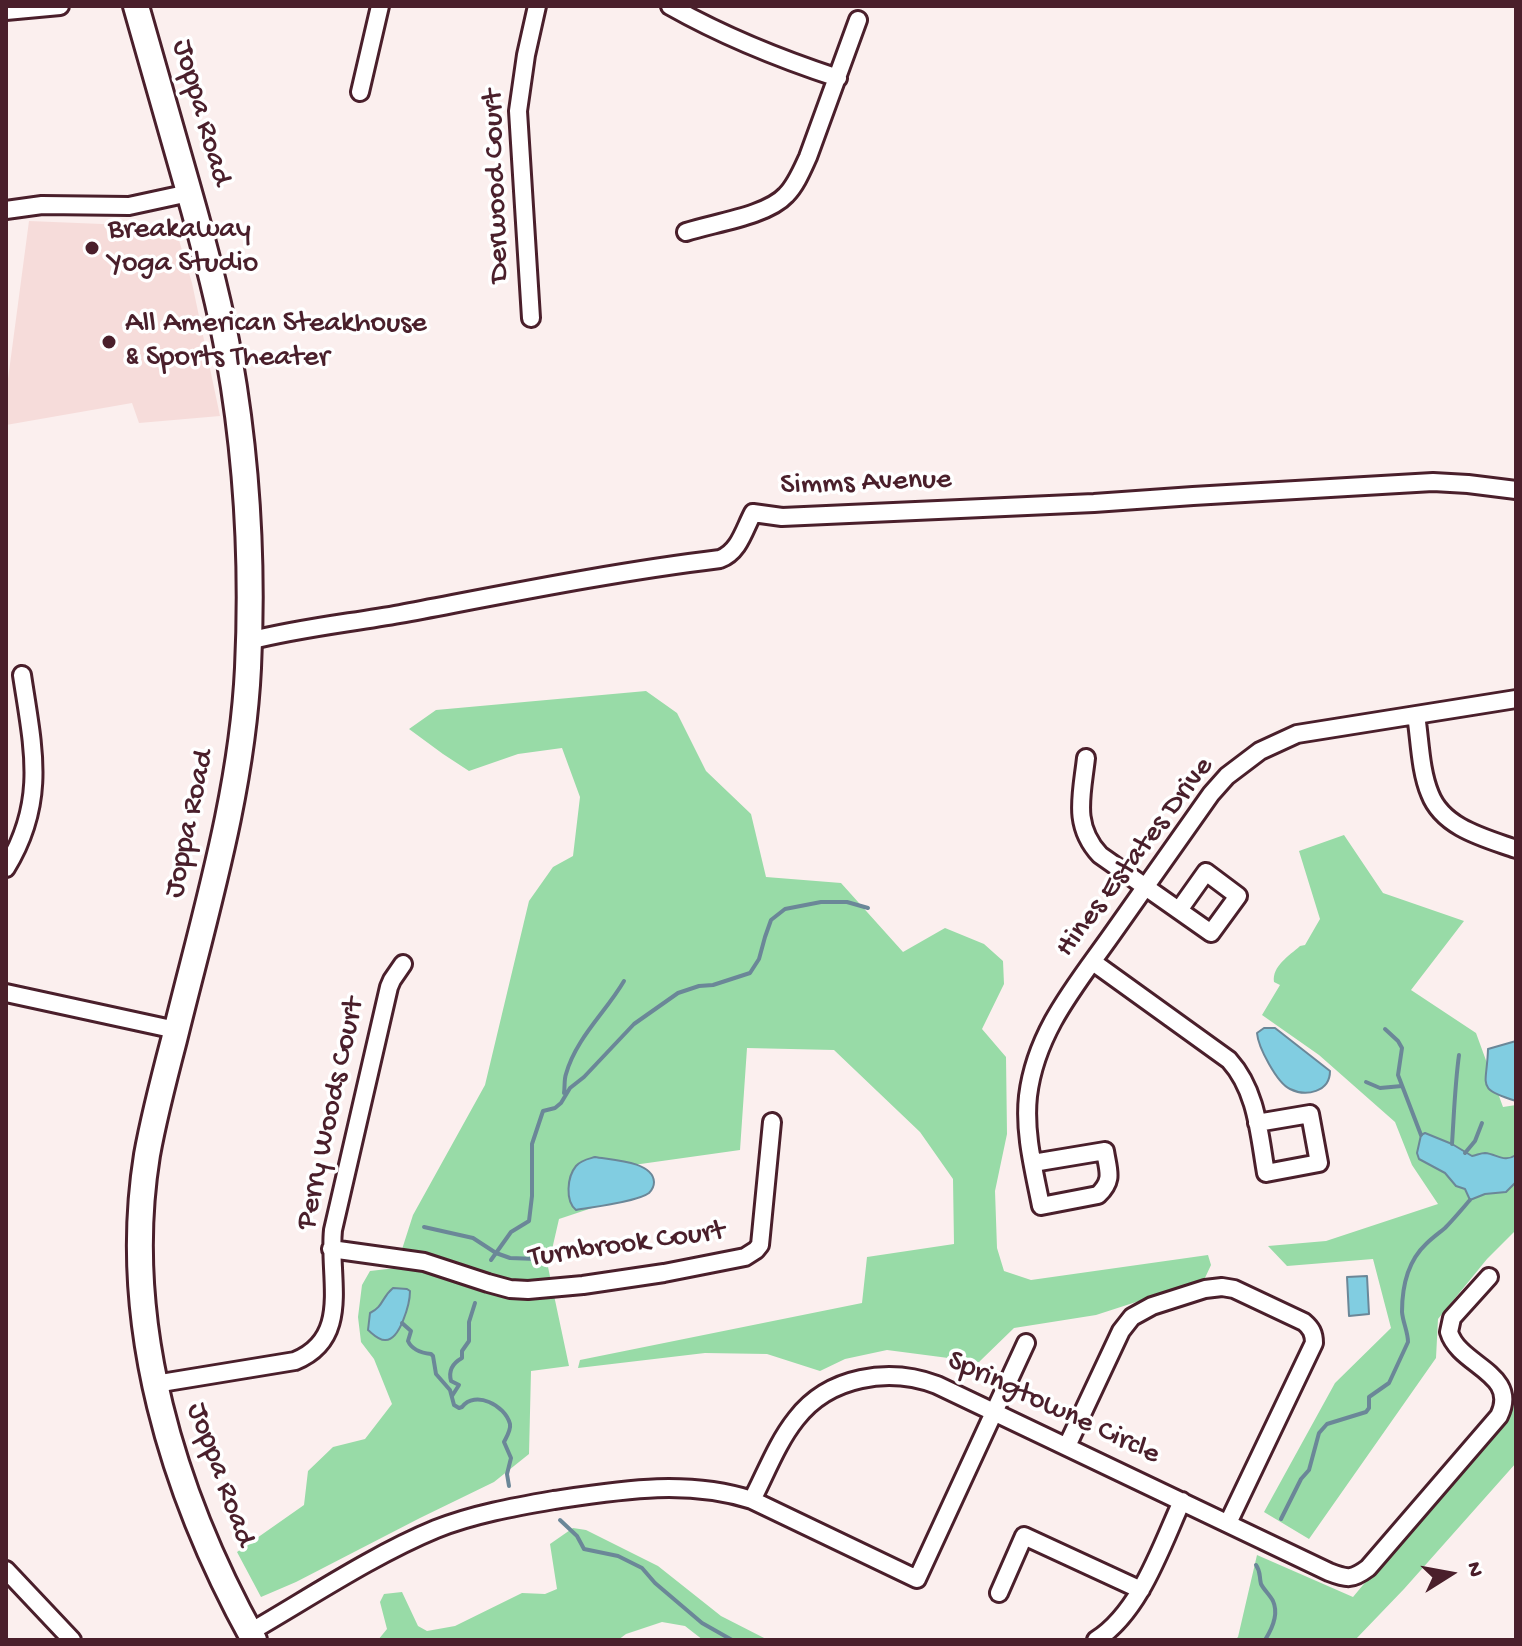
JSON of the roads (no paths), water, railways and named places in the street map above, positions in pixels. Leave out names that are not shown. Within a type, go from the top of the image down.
[{"type":"main road","name":"Joppa Road","points":[[136,6],[189,193],[233,378],[247,507],[250,578],[245,712],[230,808],[151,1135],[143,1188],[139,1254],[142,1301],[165,1427],[213,1559],[252,1636]]},
{"type":"street","points":[[6,11],[60,6]]},
{"type":"street","points":[[360,92],[380,6]]},
{"type":"street","name":"Derwood Court","points":[[531,318],[518,111],[537,6]]},
{"type":"street","points":[[670,6],[698,23],[838,78]]},
{"type":"street","points":[[686,232],[764,210],[785,196],[808,157],[858,20]]},
{"type":"street","points":[[6,210],[42,205],[129,206],[189,193]]},
{"type":"street","name":"Simms Avenue","points":[[249,641],[575,581],[720,559],[729,556],[735,549],[753,513],[782,517],[991,508],[1433,482],[1516,490]]},
{"type":"street","points":[[6,868],[24,834],[34,796],[33,750],[22,675]]},
{"type":"street","name":"Hines Estates Drive","points":[[1033,1163],[1105,1151],[1110,1180],[1098,1195],[1041,1206],[1033,1163],[1028,1131],[1027,1114],[1036,1059],[1056,1014],[1211,794],[1227,776],[1260,751],[1312,730],[1516,699]]},
{"type":"street","points":[[1416,715],[1426,780],[1436,806],[1461,827],[1516,849]]},
{"type":"street","points":[[1086,758],[1081,817],[1086,838],[1100,855],[1179,910]]},
{"type":"street","points":[[1093,962],[1229,1060],[1245,1081],[1253,1102],[1266,1173],[1319,1163],[1310,1114],[1257,1123]]},
{"type":"street","name":"Perry Woods Court","points":[[155,1384],[284,1364],[304,1358],[314,1351],[328,1332],[333,1315],[331,1249],[339,1202],[380,1020],[392,980],[403,964]]},
{"type":"street","points":[[6,993],[176,1030]]},
{"type":"street","name":"Turnbrook Court","points":[[331,1249],[424,1262],[510,1289],[528,1290],[650,1275],[745,1257],[760,1245],[772,1122]]},
{"type":"street","points":[[1182,1501],[1343,1577],[1353,1577],[1368,1568],[1503,1408],[1505,1400],[1501,1386],[1455,1345],[1449,1332],[1452,1318],[1489,1277]]},
{"type":"street","points":[[1067,1446],[1121,1331],[1132,1317],[1152,1306],[1205,1289],[1222,1287],[1234,1289],[1304,1322],[1311,1328],[1314,1343],[1228,1523]]},
{"type":"street","points":[[252,1636],[401,1546],[436,1529],[510,1508],[649,1487],[691,1487],[752,1500],[917,1579],[1026,1343]]},
{"type":"street","name":"Springtowne Circle","points":[[752,1500],[782,1440],[798,1416],[819,1397],[847,1383],[874,1376],[923,1380],[1182,1501],[1130,1609],[1096,1640]]},
{"type":"street","points":[[999,1593],[1024,1536],[1141,1590]]},
{"type":"street","points":[[6,1570],[72,1640]]},
{"type":"water","points":[[1264,1028],[1275,1028],[1330,1071],[1326,1084],[1316,1091],[1303,1093],[1285,1085],[1261,1047],[1257,1033]]},
{"type":"water","points":[[1516,1041],[1516,1101],[1494,1093],[1486,1084],[1486,1079],[1488,1049]]},
{"type":"water","points":[[1425,1133],[1472,1156],[1485,1153],[1508,1158],[1516,1155],[1516,1182],[1506,1192],[1485,1194],[1470,1200],[1465,1189],[1456,1186],[1445,1173],[1419,1159],[1417,1153],[1421,1135]]},
{"type":"water","points":[[595,1157],[630,1163],[647,1170],[654,1182],[652,1189],[635,1199],[576,1210],[570,1201],[568,1189],[571,1176],[578,1164]]},
{"type":"water","points":[[1367,1276],[1369,1314],[1349,1316],[1347,1277]]},
{"type":"water","points":[[393,1288],[410,1291],[408,1304],[400,1328],[390,1339],[382,1340],[368,1330],[370,1313],[378,1308]]},
{"type":"waterway","points":[[491,1260],[511,1232],[529,1221],[532,1144],[543,1111],[561,1103],[570,1088],[634,1024],[678,993],[750,973],[759,959],[771,920],[785,909],[821,902],[847,902],[868,908]]},
{"type":"waterway","points":[[564,1093],[565,1076],[577,1049],[624,981]]},
{"type":"waterway","points":[[1385,1029],[1402,1048],[1398,1075],[1421,1135]]},
{"type":"waterway","points":[[1452,1144],[1459,1055]]},
{"type":"waterway","points":[[1366,1082],[1380,1088],[1402,1086]]},
{"type":"waterway","points":[[1465,1153],[1475,1141],[1482,1123]]},
{"type":"waterway","points":[[1281,1519],[1301,1479],[1309,1470],[1319,1433],[1327,1424],[1366,1412],[1369,1397],[1389,1383],[1408,1342],[1402,1303],[1410,1267],[1428,1242],[1470,1200]]},
{"type":"waterway","points":[[424,1227],[473,1238],[510,1258],[537,1259]]},
{"type":"waterway","points":[[452,1396],[459,1385],[451,1381],[451,1370],[462,1358],[462,1351],[469,1341],[469,1322],[475,1303]]},
{"type":"waterway","points":[[402,1323],[411,1331],[408,1341],[412,1347],[433,1356],[436,1374],[450,1390],[454,1405],[459,1408],[468,1402],[482,1400],[496,1406],[507,1417],[510,1428],[504,1442],[511,1458],[507,1474],[509,1486]]},
{"type":"waterway","points":[[560,1520],[577,1536],[584,1549],[618,1556],[642,1568],[702,1623],[732,1640]]},
{"type":"waterway","points":[[1256,1565],[1261,1584],[1275,1606],[1274,1621],[1265,1640]]},
{"type":"place","name":"Breakaway Yoga Studio","points":[[92,248]]},
{"type":"place","name":"All American Steakhouse & Sports Theater","points":[[109,342]]}]
